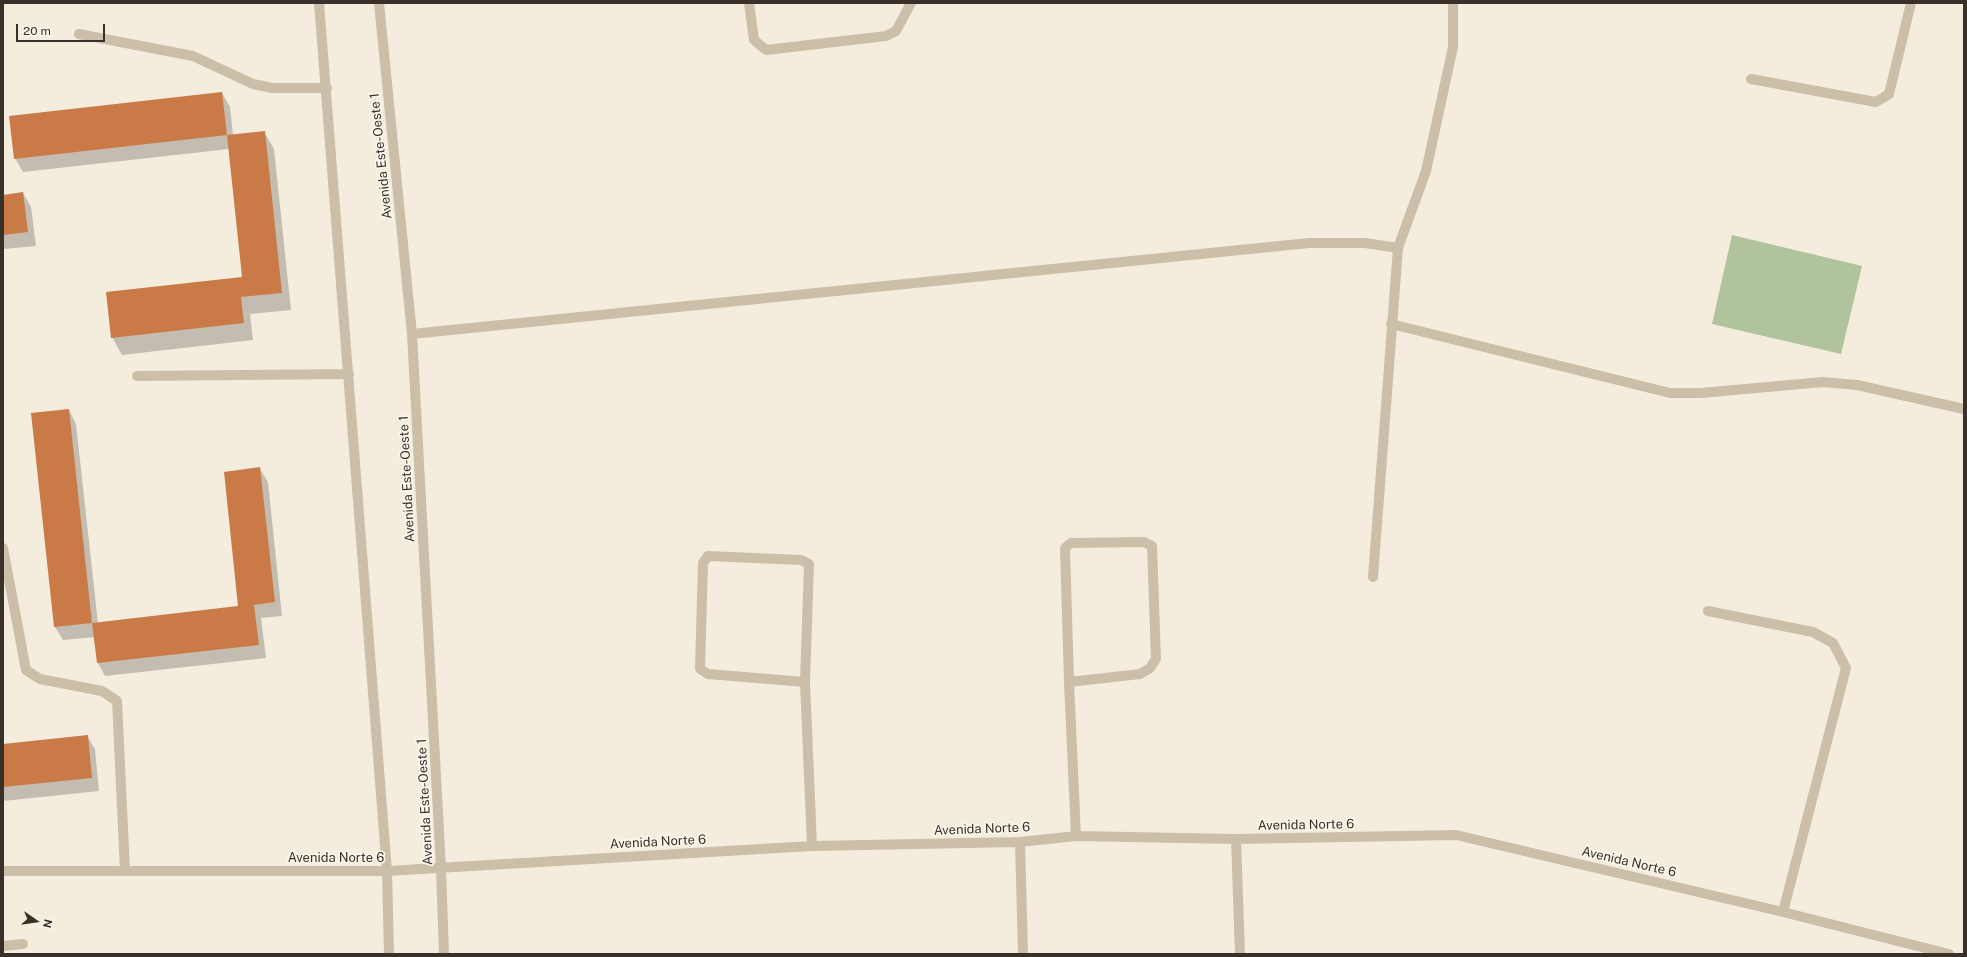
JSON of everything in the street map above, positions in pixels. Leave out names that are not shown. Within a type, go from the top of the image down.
[{"type":"street","points":[[319,3],[327,88],[387,871],[389,954]]},
{"type":"street","name":"Avenida Este-Oeste 1","points":[[378,3],[412,334],[441,868],[444,954]]},
{"type":"street","points":[[749,3],[754,40],[766,50],[886,36],[896,31],[911,3]]},
{"type":"street","points":[[1373,577],[1391,324],[1398,248],[1426,171],[1453,48],[1453,3]]},
{"type":"street","points":[[1751,79],[1876,102],[1889,94],[1911,3]]},
{"type":"street","points":[[79,34],[193,56],[253,84],[272,88],[327,88]]},
{"type":"street","points":[[412,334],[1309,243],[1365,244],[1398,248]]},
{"type":"street","points":[[1391,324],[1670,393],[1701,393],[1823,382],[1857,385],[1964,409]]},
{"type":"street","points":[[137,376],[349,374]]},
{"type":"street","points":[[1069,682],[1140,674],[1150,668],[1156,659],[1152,546],[1144,542],[1071,543],[1065,548],[1069,682],[1076,836]]},
{"type":"street","points":[[3,548],[26,670],[40,679],[102,691],[117,701],[125,871]]},
{"type":"street","points":[[805,682],[708,674],[700,669],[703,563],[708,556],[801,560],[809,564],[805,682],[812,846]]},
{"type":"street","points":[[1708,611],[1813,632],[1833,643],[1846,668],[1783,912]]},
{"type":"street","name":"Avenida Norte 6","points":[[3,871],[387,871],[812,846],[1020,842],[1076,836],[1236,839],[1456,835],[1783,912],[1931,952],[1949,954]]},
{"type":"street","points":[[1236,839],[1240,954]]},
{"type":"street","points":[[1020,842],[1023,954]]},
{"type":"street","points":[[3,946],[23,944]]},
{"type":"green space","points":[[1732,235],[1862,266],[1841,354],[1712,324]]},
{"type":"building","points":[[222,92],[227,135],[14,159],[9,116]]},
{"type":"building","points":[[265,131],[282,293],[241,297],[244,323],[111,338],[106,292],[242,277],[227,135]]},
{"type":"building","points":[[23,192],[28,232],[3,235],[3,195]]},
{"type":"building","points":[[69,409],[92,623],[54,627],[31,413]]},
{"type":"building","points":[[260,467],[275,602],[254,605],[259,645],[97,663],[92,623],[238,606],[224,472]]},
{"type":"building","points":[[88,735],[92,778],[3,787],[3,744]]}]
